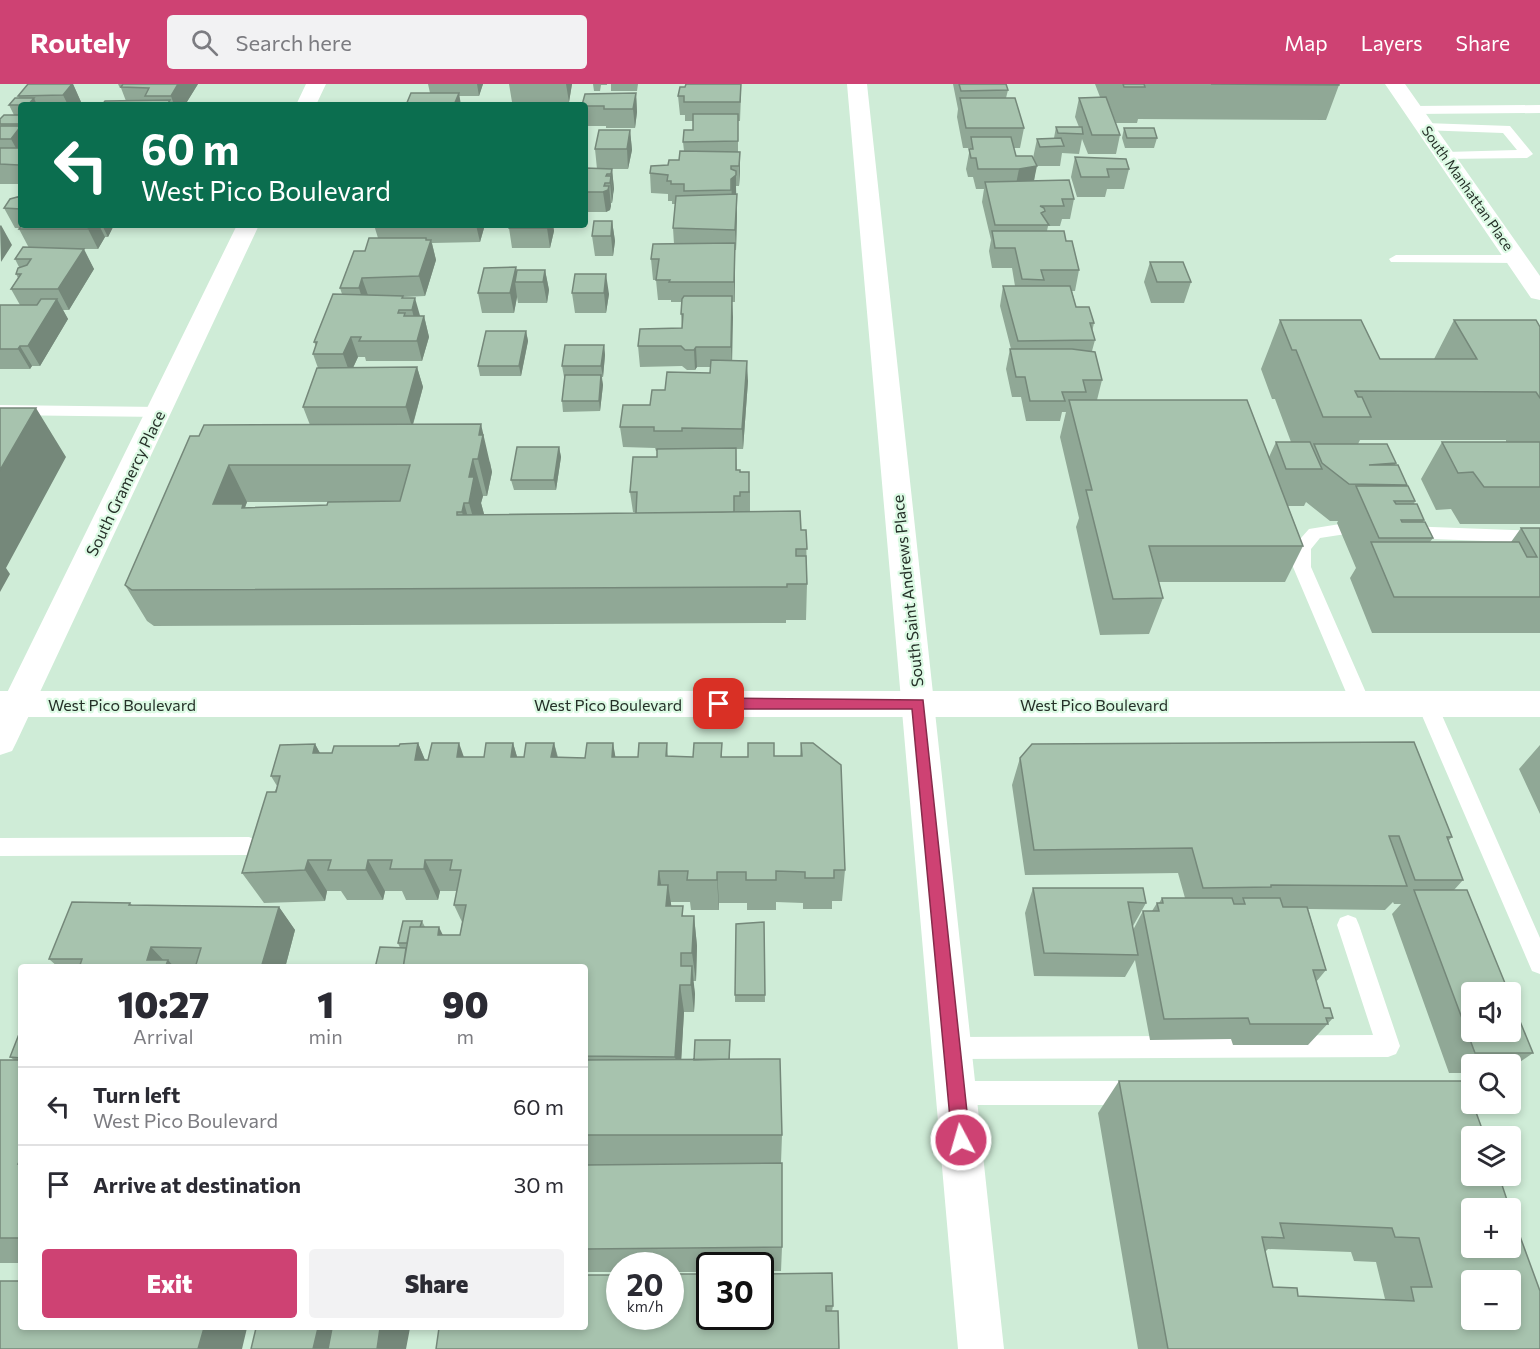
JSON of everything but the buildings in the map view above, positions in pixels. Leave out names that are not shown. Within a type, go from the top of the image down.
[{"type":"street","points":[[307,102],[316,84]]},
{"type":"street","name":"South Saint Andrews Place","points":[[857,84],[981,1349]]},
{"type":"street","name":"South Manhattan Place","points":[[1395,84],[1540,293]]},
{"type":"street","name":"South Gramercy Place","points":[[0,741],[9,704],[160,412],[247,228]]},
{"type":"street","name":"West Pico Boulevard","points":[[9,704],[1540,704]]},
{"type":"lane","points":[[1419,118],[1540,109]]},
{"type":"lane","points":[[1419,118],[1506,129],[1527,154],[1446,156]]},
{"type":"lane","points":[[1396,259],[1517,259]]},
{"type":"lane","points":[[0,410],[160,412]]},
{"type":"lane","points":[[1340,530],[1315,533],[1302,547],[1302,567],[1361,704]]},
{"type":"lane","points":[[1390,531],[1540,537]]},
{"type":"lane","points":[[1427,704],[1540,964]]},
{"type":"lane","points":[[0,847],[249,846]]},
{"type":"lane","points":[[951,1048],[1388,1046],[1348,925]]},
{"type":"lane","points":[[956,1093],[1160,1093]]},
{"type":"route","points":[[719,704],[918,704],[961,1140]]}]
